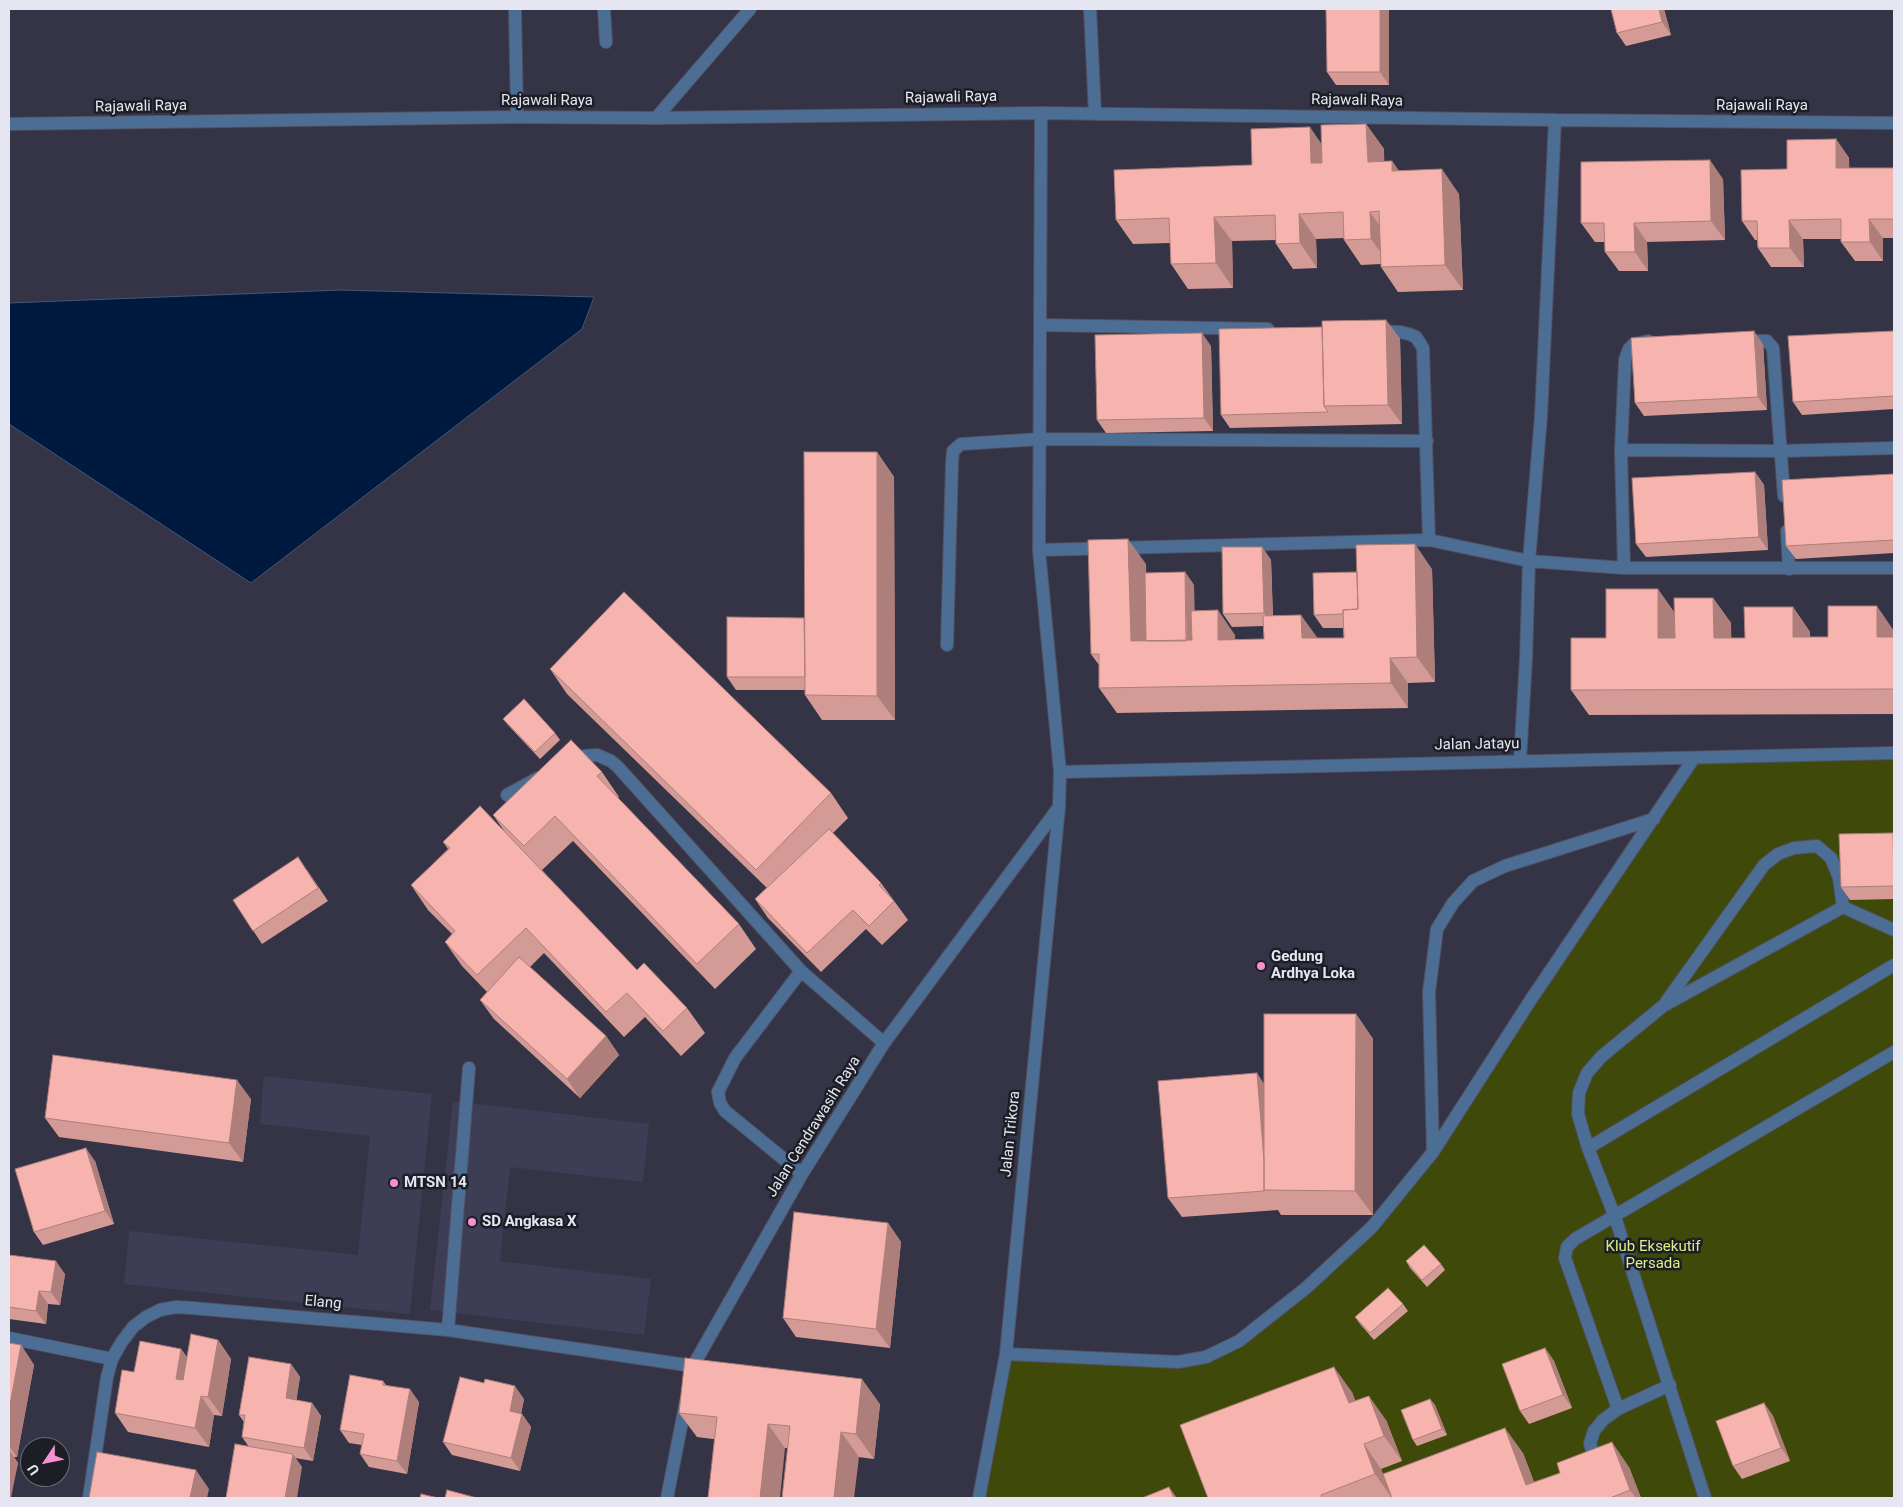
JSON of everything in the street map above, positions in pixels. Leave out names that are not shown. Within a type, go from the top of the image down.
[{"type":"street","points":[[516,9],[517,117]]},
{"type":"street","points":[[604,9],[606,42]]},
{"type":"street","points":[[656,118],[750,9]]},
{"type":"street","points":[[1090,9],[1095,114]]},
{"type":"street","name":"Rajawali Raya","points":[[9,124],[517,117],[656,118],[1041,113],[1894,123]]},
{"type":"street","name":"Jalan Trikora","points":[[979,1498],[1006,1354],[1059,807],[1060,772],[1039,550],[1041,113]]},
{"type":"street","points":[[1520,761],[1529,561],[1541,416],[1555,120]]},
{"type":"street","points":[[1041,325],[1280,329]]},
{"type":"street","points":[[1370,331],[1400,332],[1416,337],[1420,341],[1424,354],[1429,540]]},
{"type":"street","points":[[1624,568],[1621,450],[1627,354],[1634,344],[1640,341],[1656,341]]},
{"type":"street","points":[[1734,341],[1767,341],[1773,348],[1789,569]]},
{"type":"street","points":[[947,645],[953,451],[961,444],[1041,439],[1427,441]]},
{"type":"street","points":[[1621,450],[1781,451],[1894,448]]},
{"type":"street","points":[[1039,550],[1429,540],[1529,561],[1624,568],[1894,568]]},
{"type":"street","name":"Jalan Jatayu","points":[[1060,772],[1894,753]]},
{"type":"street","points":[[507,795],[556,768],[591,755],[597,755],[611,761],[802,971],[884,1043]]},
{"type":"street","points":[[1006,1354],[1178,1362],[1206,1357],[1239,1341],[1306,1288],[1372,1227],[1433,1152],[1530,1002],[1694,758]]},
{"type":"street","name":"Jalan Cendrawasih Raya","points":[[667,1498],[692,1366],[802,1174],[884,1043],[1059,807]]},
{"type":"street","points":[[1433,1152],[1429,992],[1437,929],[1453,903],[1473,881],[1505,866],[1654,819]]},
{"type":"street","points":[[1663,1006],[1764,865],[1778,854],[1794,848],[1817,846],[1831,858],[1839,878],[1843,907]]},
{"type":"street","points":[[1843,907],[1894,930]]},
{"type":"street","points":[[1705,1498],[1615,1217],[1588,1148],[1578,1114],[1579,1092],[1587,1073],[1602,1056],[1663,1006],[1843,907]]},
{"type":"street","points":[[1588,1148],[1894,966]]},
{"type":"street","points":[[802,971],[735,1058],[718,1092],[720,1103],[725,1111],[802,1174]]},
{"type":"street","points":[[1618,1409],[1565,1258],[1567,1247],[1575,1239],[1894,1052]]},
{"type":"street","points":[[448,1330],[469,1068]]},
{"type":"street","name":"Elang","points":[[89,1498],[107,1377],[112,1359],[121,1343],[134,1327],[146,1317],[160,1310],[176,1307],[448,1330],[692,1366]]},
{"type":"street","points":[[9,1338],[112,1359]]},
{"type":"street","points":[[1600,1477],[1590,1443],[1594,1431],[1603,1420],[1618,1409],[1670,1385]]},
{"type":"shaded area","name":"MTSN 14","points":[[264,1076],[432,1094],[410,1314],[124,1284],[129,1231],[358,1255],[370,1136],[260,1124]]},
{"type":"shaded area","name":"SD Angkasa X","points":[[453,1101],[649,1124],[643,1182],[510,1167],[500,1261],[651,1279],[644,1335],[430,1310]]},
{"type":"green space","name":"Klub Eksekutif Persada","points":[[1894,753],[1894,1498],[980,1498],[1006,1354],[1206,1357],[1239,1341],[1372,1227],[1433,1152],[1694,758]]},
{"type":"water","points":[[341,290],[594,297],[582,329],[251,583],[9,424],[9,303]]},
{"type":"building","points":[[1326,9],[1380,9],[1380,72],[1327,72]]},
{"type":"building","points":[[1611,9],[1659,9],[1662,22],[1617,33]]},
{"type":"building","points":[[1366,124],[1368,162],[1392,161],[1392,171],[1442,169],[1445,265],[1381,267],[1379,211],[1370,212],[1371,239],[1344,240],[1343,212],[1299,214],[1300,243],[1276,244],[1275,215],[1214,217],[1216,263],[1171,264],[1169,218],[1116,220],[1114,170],[1252,165],[1251,129],[1310,127],[1311,163],[1322,163],[1321,125]]},
{"type":"building","points":[[1836,139],[1836,168],[1894,168],[1894,219],[1869,219],[1870,242],[1841,242],[1841,219],[1789,220],[1790,248],[1758,248],[1757,221],[1742,221],[1741,170],[1787,169],[1787,140]]},
{"type":"building","points":[[1710,160],[1711,221],[1634,223],[1635,252],[1605,252],[1604,223],[1581,223],[1581,162]]},
{"type":"building","points":[[1386,320],[1388,405],[1324,406],[1322,321]]},
{"type":"building","points":[[1322,327],[1324,406],[1328,412],[1221,415],[1219,329]]},
{"type":"building","points":[[1754,331],[1758,397],[1635,403],[1631,338]]},
{"type":"building","points":[[1894,331],[1894,396],[1793,402],[1788,336]]},
{"type":"building","points":[[1202,333],[1204,418],[1097,420],[1095,335]]},
{"type":"building","points":[[804,452],[877,452],[877,696],[805,695]]},
{"type":"building","points":[[1755,472],[1759,537],[1636,544],[1632,478]]},
{"type":"building","points":[[1894,474],[1894,540],[1786,546],[1782,480]]},
{"type":"building","points":[[1128,539],[1131,641],[1192,640],[1191,611],[1218,610],[1218,640],[1264,639],[1263,616],[1301,615],[1302,638],[1344,638],[1343,610],[1358,609],[1356,545],[1415,544],[1417,657],[1390,658],[1391,683],[1099,688],[1099,654],[1091,654],[1088,540]]},
{"type":"building","points":[[1222,547],[1262,547],[1264,613],[1223,614]]},
{"type":"building","points":[[1185,572],[1186,641],[1146,641],[1145,573]]},
{"type":"building","points":[[1357,572],[1358,609],[1343,610],[1343,614],[1314,615],[1313,573]]},
{"type":"building","points":[[1606,589],[1658,589],[1658,638],[1675,638],[1674,598],[1713,598],[1714,638],[1745,638],[1744,607],[1793,607],[1793,637],[1828,637],[1828,606],[1877,606],[1877,637],[1894,637],[1894,689],[1571,690],[1571,638],[1606,638]]},
{"type":"building","points":[[624,592],[831,793],[756,870],[550,669]]},
{"type":"building","points":[[727,617],[804,618],[805,677],[727,677]]},
{"type":"building","points":[[524,699],[555,733],[535,752],[503,719]]},
{"type":"building","points":[[571,740],[602,772],[597,776],[739,924],[697,964],[555,816],[524,846],[493,815]]},
{"type":"building","points":[[480,806],[637,970],[644,963],[687,1008],[663,1031],[627,993],[606,1012],[526,928],[477,975],[445,942],[455,931],[411,885],[450,848],[443,842]]},
{"type":"building","points":[[829,829],[881,883],[879,885],[894,901],[869,926],[853,910],[807,953],[755,899]]},
{"type":"building","points":[[1893,833],[1894,886],[1841,887],[1839,834]]},
{"type":"building","points":[[298,857],[318,888],[253,931],[233,900]]},
{"type":"building","points":[[519,957],[606,1036],[567,1079],[480,1000]]},
{"type":"building","points":[[1264,1014],[1356,1014],[1355,1191],[1264,1190]]},
{"type":"building","points":[[53,1055],[237,1080],[229,1143],[45,1118]]},
{"type":"building","points":[[1257,1073],[1264,1160],[1264,1191],[1168,1198],[1158,1081]]},
{"type":"building","points":[[86,1148],[105,1211],[34,1232],[15,1169]]},
{"type":"building","points":[[794,1212],[888,1223],[876,1329],[783,1318]]},
{"type":"building","points":[[1424,1245],[1441,1264],[1422,1280],[1406,1261]]},
{"type":"building","points":[[9,1255],[56,1261],[51,1292],[39,1291],[36,1311],[9,1307]]},
{"type":"building","points":[[1388,1288],[1403,1304],[1370,1333],[1355,1317]]},
{"type":"building","points":[[191,1334],[218,1340],[208,1397],[201,1396],[195,1428],[115,1413],[122,1370],[134,1372],[140,1341],[181,1349],[176,1379],[183,1380]]},
{"type":"building","points":[[9,1343],[21,1345],[9,1410]]},
{"type":"building","points":[[1545,1348],[1563,1395],[1520,1411],[1502,1364]]},
{"type":"building","points":[[249,1357],[291,1364],[286,1398],[312,1403],[304,1448],[242,1437],[245,1415],[239,1415]]},
{"type":"building","points":[[685,1358],[862,1379],[856,1434],[841,1432],[834,1498],[782,1498],[790,1426],[768,1424],[760,1498],[708,1498],[717,1417],[679,1413]]},
{"type":"building","points":[[1334,1367],[1349,1403],[1369,1396],[1384,1436],[1364,1444],[1375,1474],[1321,1495],[1322,1498],[1208,1498],[1180,1425]]},
{"type":"building","points":[[350,1375],[383,1381],[383,1385],[410,1389],[397,1461],[360,1454],[364,1434],[340,1430]]},
{"type":"building","points":[[460,1377],[484,1383],[485,1379],[515,1386],[510,1411],[522,1414],[511,1458],[443,1442]]},
{"type":"building","points":[[1430,1399],[1442,1429],[1413,1440],[1401,1410]]},
{"type":"building","points":[[1764,1403],[1781,1448],[1733,1466],[1716,1421]]},
{"type":"building","points":[[1505,1428],[1526,1485],[1560,1473],[1557,1463],[1612,1442],[1630,1490],[1610,1498],[1392,1498],[1383,1474]]},
{"type":"building","points":[[235,1444],[293,1454],[285,1498],[226,1498]]},
{"type":"building","points":[[97,1452],[196,1470],[190,1498],[89,1498]]},
{"type":"building","points":[[1169,1487],[1174,1498],[1142,1498]]},
{"type":"building","points":[[447,1490],[477,1498],[445,1498]]},
{"type":"building","points":[[421,1494],[438,1498],[420,1498]]},
{"type":"place","name":"Gedung Ardhya Loka","points":[[1261,966]]},
{"type":"place","name":"MTSN 14","points":[[394,1183]]},
{"type":"place","name":"SD Angkasa X","points":[[472,1222]]}]
